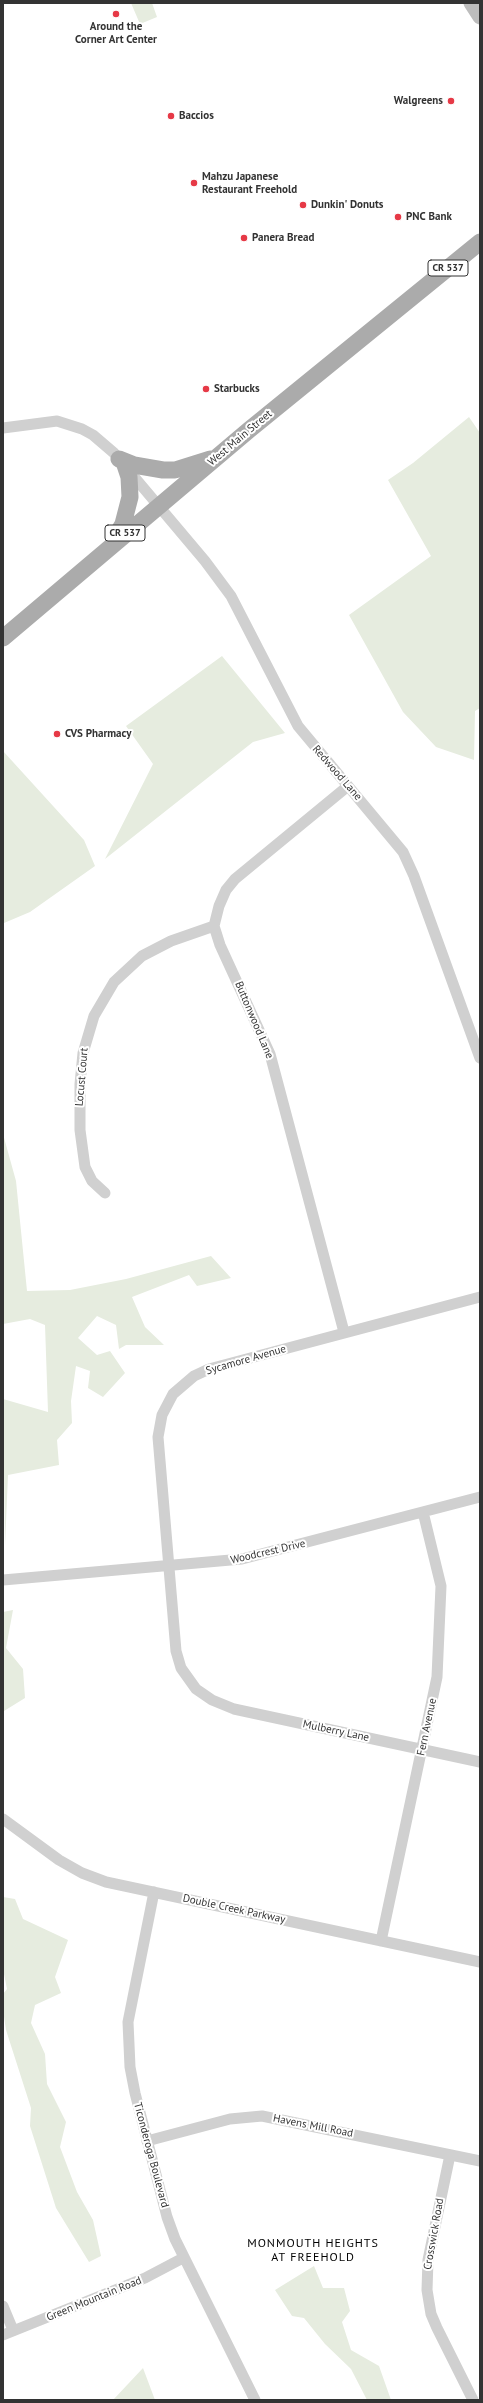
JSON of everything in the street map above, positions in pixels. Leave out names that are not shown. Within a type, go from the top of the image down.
[{"type":"main road","name":"West Main Street","points":[[3,638],[159,505],[480,242]]},
{"type":"main road","points":[[122,462],[163,470],[175,470],[218,457]]},
{"type":"main road","points":[[110,546],[123,524],[128,508],[130,484],[122,462]]},
{"type":"street","points":[[471,3],[480,17]]},
{"type":"street","points":[[476,3],[480,5]]},
{"type":"street","name":"Redwood Lane","points":[[3,428],[57,421],[82,429],[93,435],[122,462],[159,505],[231,596],[298,726],[397,843],[409,862],[480,1058]]},
{"type":"street","points":[[214,926],[219,906],[226,890],[235,879],[348,786]]},
{"type":"street","name":"Locust Court","points":[[105,1193],[92,1181],[85,1167],[80,1130],[80,1084],[83,1053],[94,1016],[114,982],[142,956],[171,941],[214,926]]},
{"type":"street","name":"Buttonwood Lane","points":[[214,926],[220,945],[270,1054],[344,1332]]},
{"type":"street","name":"Sycamore Avenue","points":[[196,1688],[181,1668],[176,1650],[168,1566],[158,1437],[162,1415],[173,1394],[185,1382],[209,1368],[480,1297]]},
{"type":"street","name":"Woodcrest Drive","points":[[3,1580],[242,1560],[480,1497]]},
{"type":"street","name":"Fern Avenue","points":[[381,1941],[437,1677],[442,1595],[440,1577],[423,1512]]},
{"type":"street","name":"Mulberry Lane","points":[[196,1688],[212,1700],[234,1709],[480,1762]]},
{"type":"street","name":"Double Creek Parkway","points":[[3,1819],[59,1860],[82,1873],[106,1882],[480,1962]]},
{"type":"street","name":"Ticonderoga Boulevard","points":[[154,1892],[131,2000],[128,2044],[135,2093],[167,2217],[183,2258],[255,2400]]},
{"type":"street","name":"Havens Mill Road","points":[[147,2141],[230,2119],[262,2116],[480,2161]]},
{"type":"street","name":"Crosswick Road","points":[[450,2155],[428,2260],[427,2290],[437,2328],[473,2400]]},
{"type":"street","name":"Green Mountain Road","points":[[8,2333],[145,2278],[183,2258]]},
{"type":"street","points":[[3,2306],[8,2333]]},
{"type":"shaded area","points":[[131,3],[152,3],[157,17],[140,24]]},
{"type":"shaded area","points":[[469,417],[480,433],[480,708],[475,711],[474,760],[436,747],[403,712],[349,615],[431,556],[388,480],[413,463]]},
{"type":"shaded area","points":[[222,656],[285,733],[253,742],[105,859],[153,764],[126,726]]},
{"type":"shaded area","points":[[3,751],[84,840],[95,866],[30,912],[4,923],[3,930]]},
{"type":"shaded area","points":[[3,1134],[16,1181],[27,1291],[70,1290],[126,1279],[211,1256],[231,1278],[197,1286],[189,1275],[132,1297],[145,1327],[164,1345],[126,1345],[119,1349],[116,1325],[97,1316],[78,1338],[97,1355],[110,1351],[125,1373],[103,1397],[88,1388],[90,1371],[76,1366],[71,1401],[72,1423],[57,1440],[59,1465],[8,1475],[5,1546],[3,1399],[48,1412],[45,1325],[30,1319],[3,1324]]},
{"type":"shaded area","points":[[13,1610],[6,1648],[23,1669],[25,1698],[4,1711],[3,1722],[3,1612]]},
{"type":"shaded area","points":[[3,1897],[15,1899],[23,1919],[68,1940],[55,1977],[61,1993],[35,2005],[31,2023],[45,2054],[47,2084],[66,2122],[60,2147],[77,2192],[93,2220],[101,2256],[89,2262],[56,2208],[30,2126],[31,2108],[6,2030],[3,2010],[3,1994],[7,1989],[3,1969]]},
{"type":"shaded area","points":[[314,2266],[323,2288],[344,2288],[350,2311],[342,2322],[351,2350],[379,2366],[391,2400],[367,2400],[351,2369],[325,2344],[304,2318],[292,2316],[275,2290]]},
{"type":"shaded area","points":[[143,2368],[155,2400],[113,2400]]},
{"type":"place","name":"Around the Corner Art Center","points":[[116,14]]},
{"type":"place","name":"Walgreens","points":[[451,101]]},
{"type":"place","name":"Baccios","points":[[171,116]]},
{"type":"place","name":"Mahzu Japanese Restaurant Freehold","points":[[194,183]]},
{"type":"place","name":"Dunkin' Donuts","points":[[303,205]]},
{"type":"place","name":"PNC Bank","points":[[398,217]]},
{"type":"place","name":"Panera Bread","points":[[244,238]]},
{"type":"place","name":"Starbucks","points":[[206,389]]},
{"type":"place","name":"CVS Pharmacy","points":[[57,734]]},
{"type":"district","name":"MONMOUTH HEIGHTS AT FREEHOLD","points":[[313,2251]]}]
